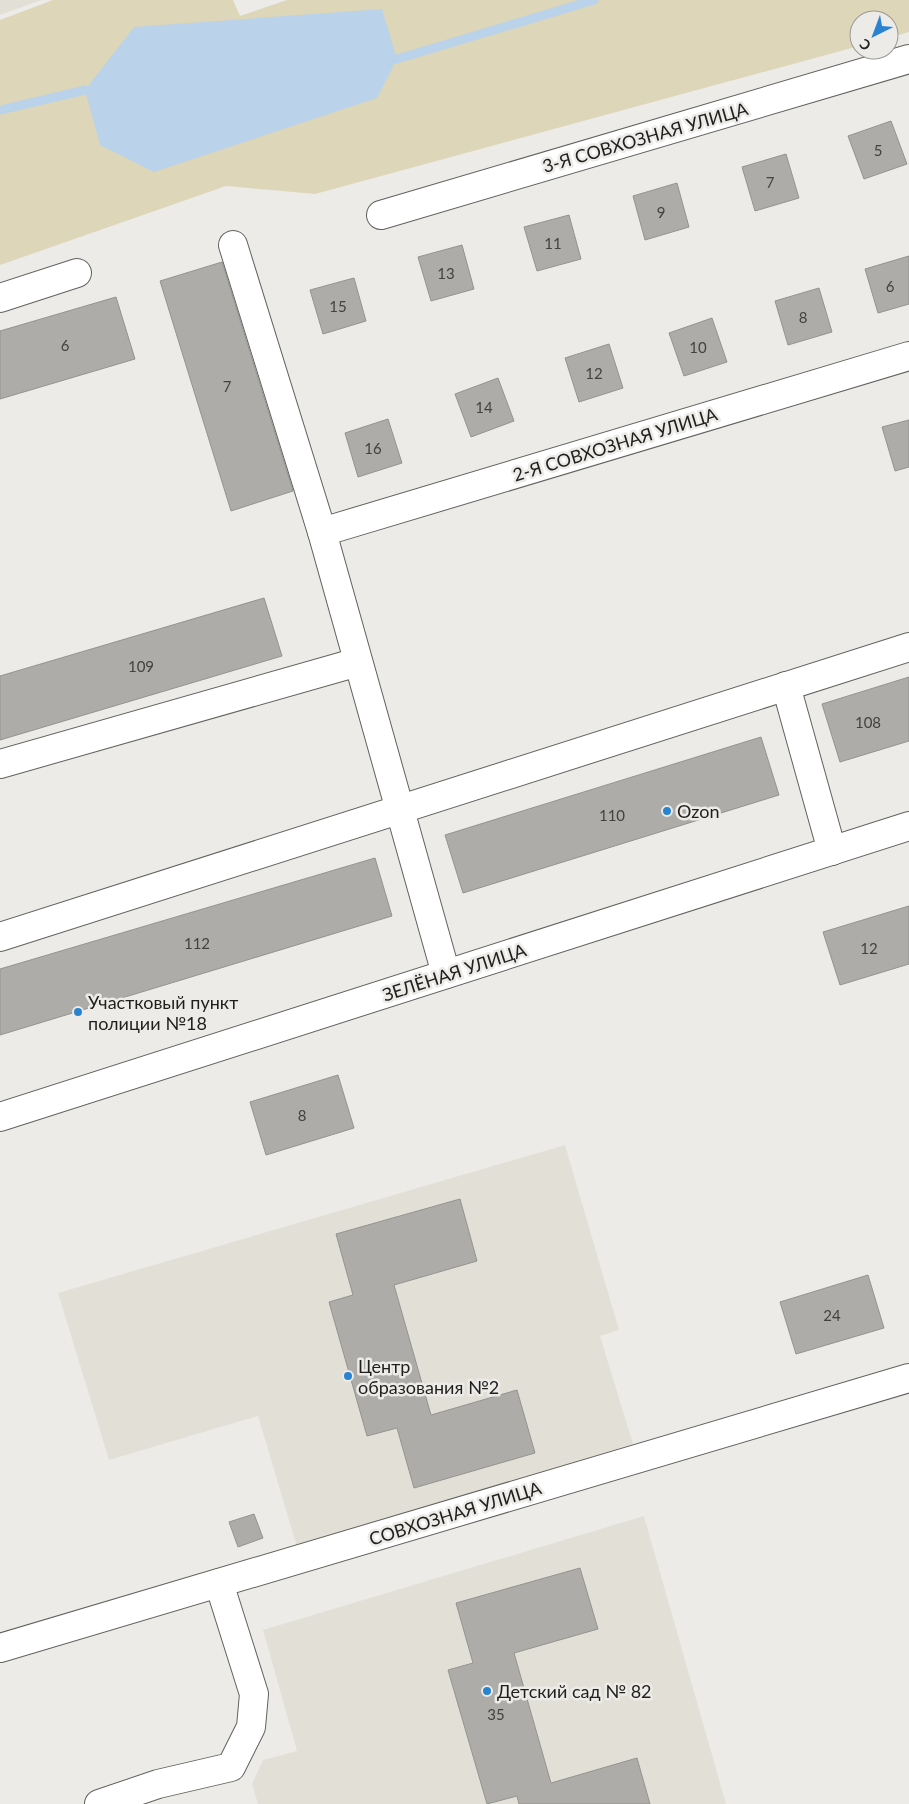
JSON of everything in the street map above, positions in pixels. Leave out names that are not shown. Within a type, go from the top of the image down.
[{"type":"street","name":"3-Я СОВХОЗНАЯ УЛИЦА","points":[[381,215],[909,59]]},
{"type":"street","points":[[233,245],[322,532],[446,974]]},
{"type":"street","points":[[0,298],[77,273]]},
{"type":"street","name":"2-Я СОВХОЗНАЯ УЛИЦА","points":[[322,532],[909,356]]},
{"type":"street","points":[[0,938],[399,809],[909,648]]},
{"type":"street","points":[[0,764],[358,662]]},
{"type":"street","points":[[786,686],[832,851]]},
{"type":"street","name":"ЗЕЛЁНАЯ УЛИЦА","points":[[0,1117],[909,826]]},
{"type":"street","name":"СОВХОЗНАЯ УЛИЦА","points":[[0,1648],[909,1378]]},
{"type":"street","points":[[99,1804],[161,1794],[231,1767],[252,1726],[254,1694],[219,1583]]},
{"type":"shaded area","points":[[0,0],[42,0],[0,15]]},
{"type":"shaded area","points":[[53,0],[233,0],[240,16],[287,0],[909,0],[909,32],[899,35],[899,10],[849,10],[849,49],[315,194],[226,186],[0,265],[0,20]]},
{"type":"shaded area","name":"Центр образования №2","points":[[565,1145],[619,1330],[600,1336],[633,1444],[297,1547],[258,1416],[109,1460],[58,1293]]},
{"type":"shaded area","name":"Детский сад № 82","points":[[644,1516],[726,1804],[258,1804],[252,1784],[263,1760],[297,1751],[263,1630]]},
{"type":"water","points":[[382,9],[397,59],[377,98],[154,172],[100,145],[85,90],[134,27]]},
{"type":"building","points":[[891,121],[907,164],[864,179],[848,136]]},
{"type":"building","points":[[786,154],[799,198],[755,211],[742,167]]},
{"type":"building","points":[[677,183],[689,227],[645,240],[633,196]]},
{"type":"building","points":[[569,215],[581,259],[537,271],[524,227]]},
{"type":"building","points":[[462,245],[474,289],[431,301],[418,257]]},
{"type":"building","points":[[909,256],[909,304],[878,313],[865,269]]},
{"type":"building","points":[[222,262],[293,491],[231,511],[160,281]]},
{"type":"building","points":[[354,278],[366,321],[323,334],[310,290]]},
{"type":"building","points":[[819,288],[832,332],[788,345],[775,301]]},
{"type":"building","points":[[116,297],[135,359],[0,399],[0,331]]},
{"type":"building","points":[[712,318],[727,362],[684,376],[669,333]]},
{"type":"building","points":[[609,344],[623,388],[579,402],[565,358]]},
{"type":"building","points":[[498,378],[514,421],[471,437],[455,394]]},
{"type":"building","points":[[388,419],[402,463],[358,477],[345,433]]},
{"type":"building","points":[[909,420],[909,467],[895,471],[882,427]]},
{"type":"building","points":[[264,598],[282,656],[0,740],[0,676]]},
{"type":"building","points":[[909,677],[909,741],[840,762],[822,704]]},
{"type":"building","points":[[761,737],[779,795],[463,893],[445,835]]},
{"type":"building","points":[[375,858],[392,916],[0,1035],[0,969]]},
{"type":"building","points":[[909,906],[909,964],[840,985],[823,932]]},
{"type":"building","points":[[338,1075],[354,1128],[266,1155],[250,1102]]},
{"type":"building","points":[[460,1199],[477,1261],[394,1285],[431,1415],[517,1390],[535,1453],[414,1488],[397,1428],[367,1436],[329,1302],[353,1295],[336,1234]]},
{"type":"building","points":[[868,1275],[884,1328],[796,1354],[780,1302]]},
{"type":"building","points":[[254,1514],[263,1538],[238,1547],[229,1522]]},
{"type":"building","points":[[580,1568],[598,1629],[514,1653],[551,1783],[637,1758],[650,1804],[519,1804],[517,1796],[487,1804],[448,1670],[473,1663],[456,1603]]},
{"type":"waterway","points":[[397,59],[594,0]]},
{"type":"waterway","points":[[0,110],[85,90]]},
{"type":"place","name":"Ozon","points":[[667,811]]},
{"type":"place","name":"Участковый пункт полиции №18","points":[[78,1012]]},
{"type":"place","name":"Центр образования №2","points":[[348,1376]]},
{"type":"place","name":"Детский сад № 82","points":[[487,1691]]}]
